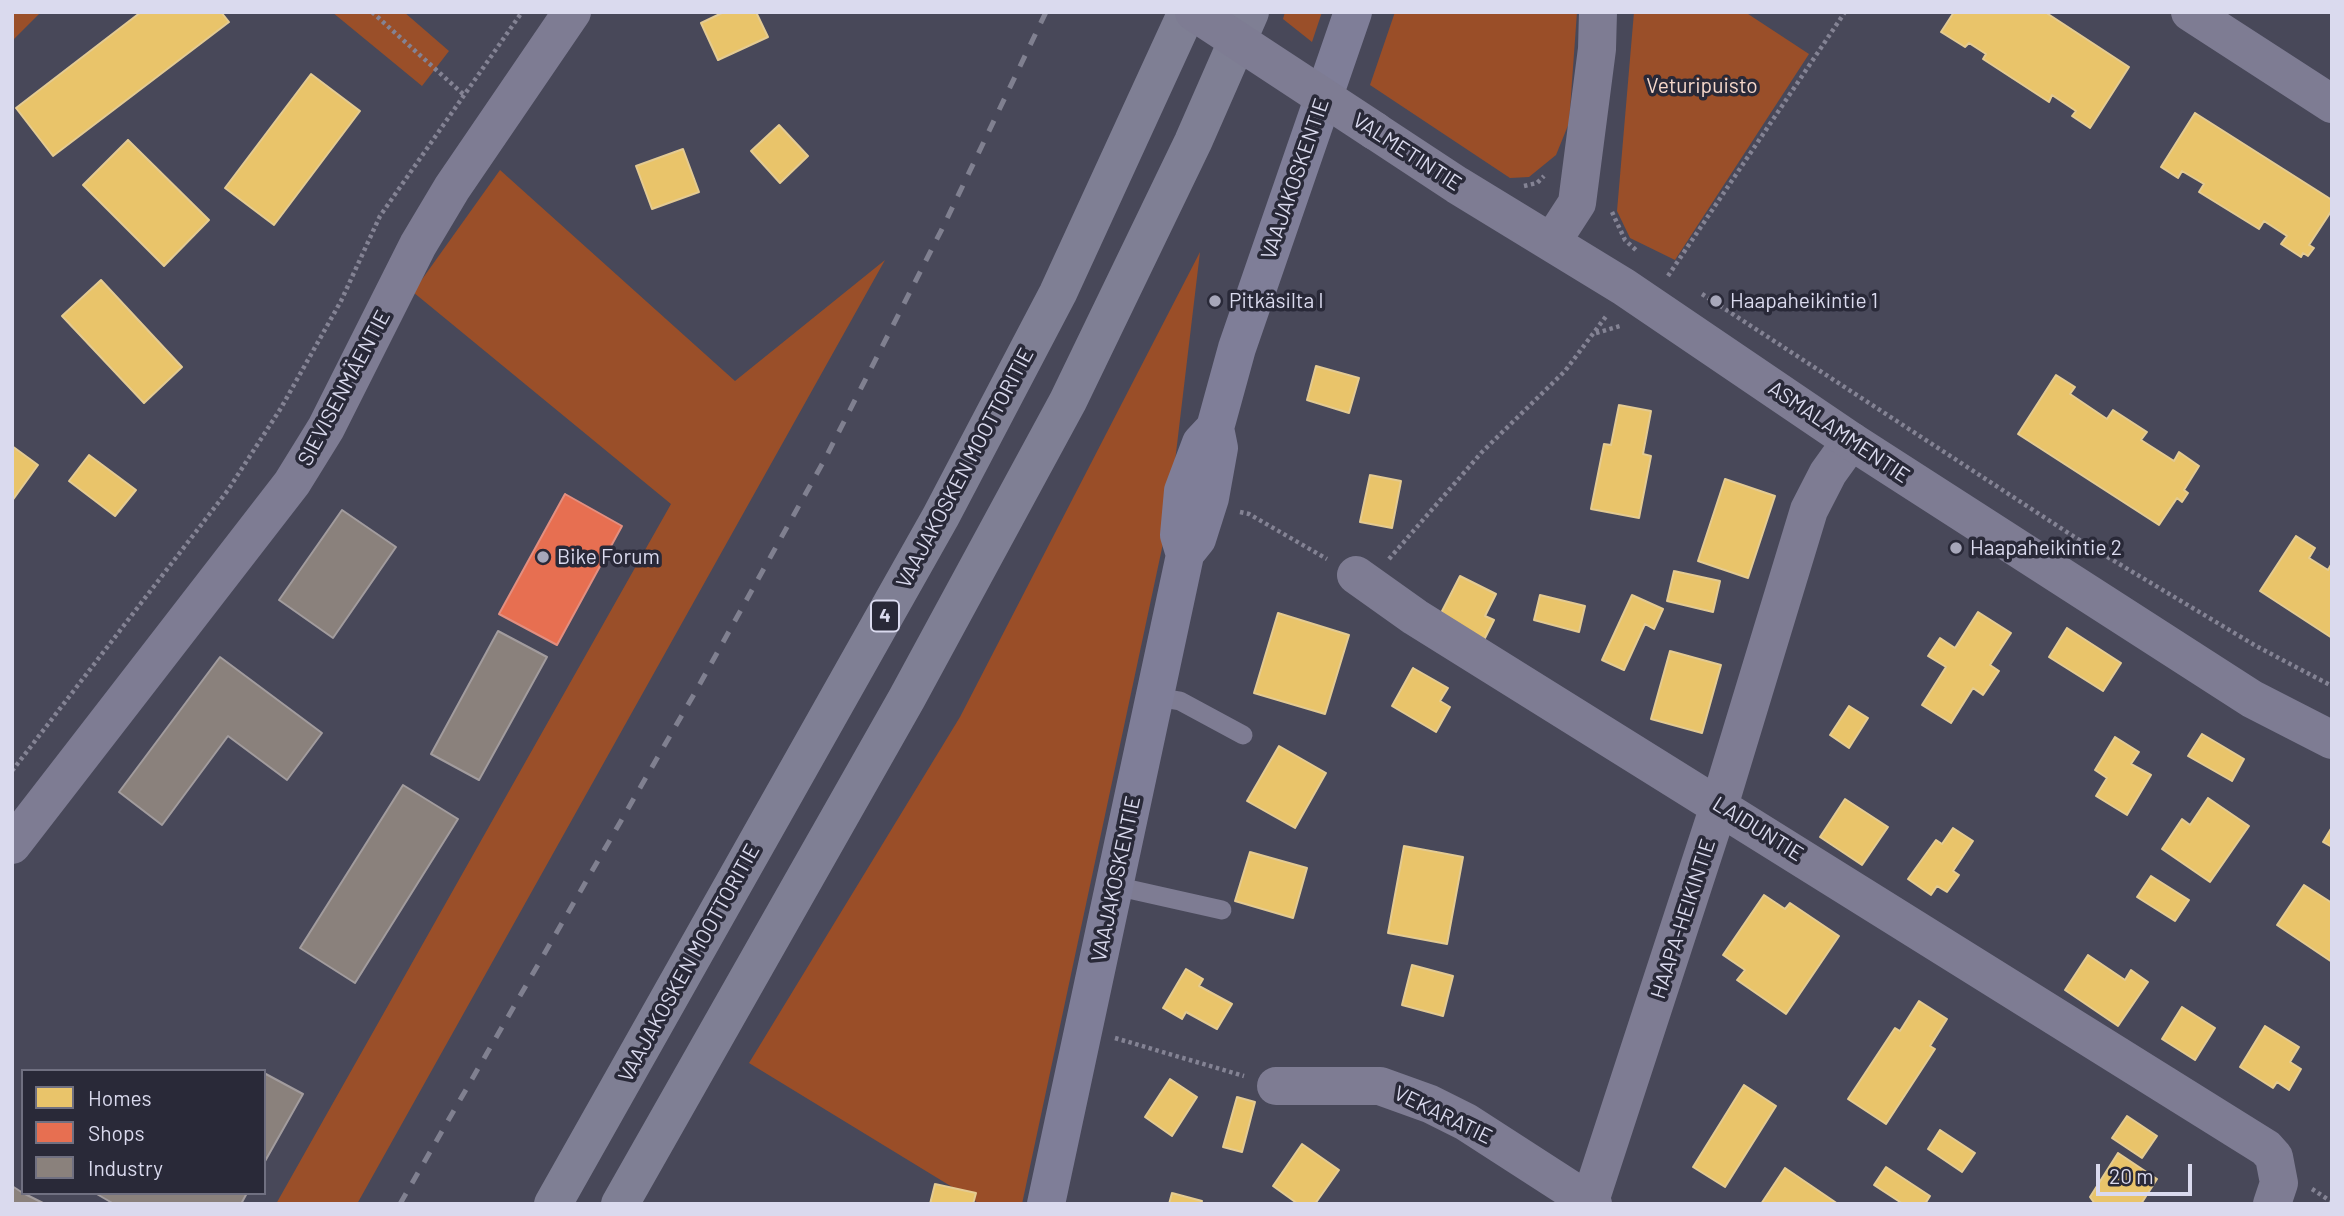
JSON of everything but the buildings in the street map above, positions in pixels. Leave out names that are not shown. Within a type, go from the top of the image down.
[{"type":"highway","name":"VAAJAKOSKEN MOOTTORITIE","points":[[553,1204],[947,504],[1058,293],[1187,12]]},
{"type":"highway","points":[[620,1204],[907,698],[1068,401],[1193,142],[1250,12]]},
{"type":"main road","name":"VAAJAKOSKENTIE","points":[[1046,1204],[1185,555],[1179,535],[1183,491],[1201,443],[1215,428],[1242,336],[1353,12]]},
{"type":"street","name":"SIEVISENMÄENTIE","points":[[12,845],[292,483],[326,428],[418,245],[453,188],[572,12]]},
{"type":"street","name":"VALMETINTIE","points":[[1194,12],[1457,185],[1553,240]]},
{"type":"street","points":[[1553,240],[1577,203],[1598,12]]},
{"type":"street","points":[[2190,12],[2332,104]]},
{"type":"street","name":"ASMALAMMENTIE","points":[[1553,240],[1635,272],[1851,441],[2252,699],[2332,740]]},
{"type":"street","name":"HAAPA-HEIKINTIE","points":[[1591,1203],[1719,806],[1809,510],[1828,473],[1851,441]]},
{"type":"street","name":"LAIDUNTIE","points":[[1363,580],[1415,617],[2266,1148],[2274,1186]]},
{"type":"street","name":"VEKARATIE","points":[[1276,1086],[1380,1086],[1405,1095],[1466,1122],[1591,1203]]},
{"type":"lane","points":[[1156,697],[1180,701],[1243,735]]},
{"type":"lane","points":[[1115,886],[1222,910]]},
{"type":"path","points":[[372,12],[463,94]]},
{"type":"path","points":[[12,771],[228,491],[281,408],[341,301],[380,216],[522,12]]},
{"type":"path","points":[[1667,276],[1845,12]]},
{"type":"path","points":[[1513,184],[1523,187],[1537,183],[1555,162],[1583,164]]},
{"type":"path","points":[[1237,512],[1249,514],[1363,580],[1393,552],[1440,498],[1565,371],[1596,333],[1635,272],[1610,204]]},
{"type":"path","points":[[1657,267],[1679,282]]},
{"type":"path","name":"ASMALAMMENTIE","points":[[1692,289],[1716,301],[2076,538],[2256,646],[2332,686]]},
{"type":"path","points":[[1134,1041],[1276,1086]]},
{"type":"green space","points":[[12,12],[41,12],[12,41]]},
{"type":"green space","points":[[332,12],[404,12],[449,51],[422,86]]},
{"type":"green space","points":[[1285,12],[1322,12],[1312,42],[1283,19]]},
{"type":"green space","name":"Veturipuisto","points":[[1634,12],[1745,12],[1809,54],[1675,260],[1630,238],[1617,211]]},
{"type":"green space","points":[[500,170],[735,381],[885,260],[357,1204],[276,1204],[671,504],[413,292]]},
{"type":"shaded area","points":[[1395,12],[1577,12],[1569,123],[1556,155],[1529,177],[1510,178],[1370,85]]},
{"type":"shaded area","points":[[1200,252],[1168,520],[1022,1204],[980,1204],[749,1063],[960,717]]},
{"type":"railway","points":[[400,1204],[697,689],[826,457],[943,227],[1046,12]]},
{"type":"place","name":"Pitkäsilta I","points":[[1215,301]]},
{"type":"place","name":"Haapaheikintie 1","points":[[1716,301]]},
{"type":"place","name":"Haapaheikintie 2","points":[[1956,548]]},
{"type":"place","name":"Bike Forum","points":[[543,557]]}]
